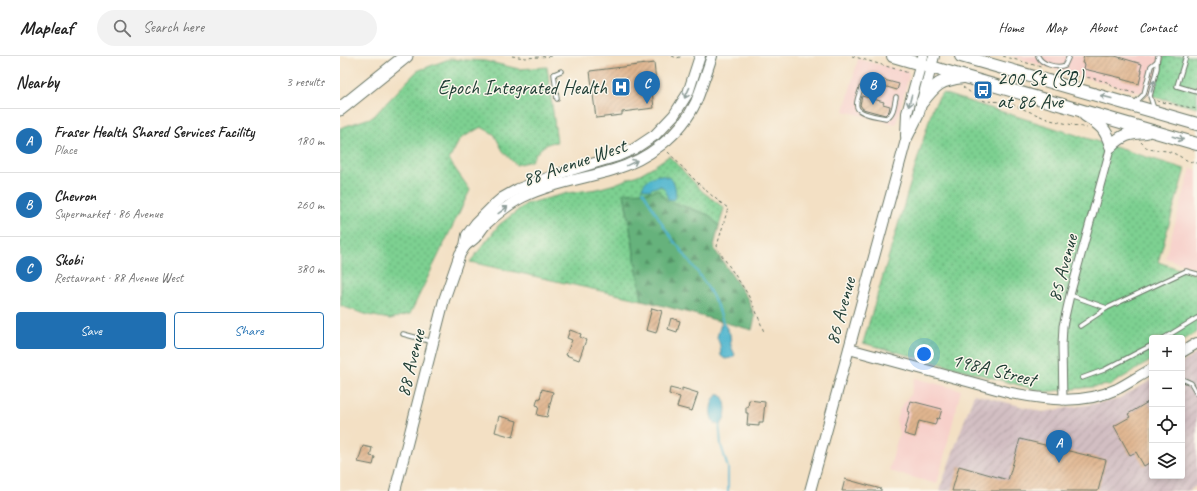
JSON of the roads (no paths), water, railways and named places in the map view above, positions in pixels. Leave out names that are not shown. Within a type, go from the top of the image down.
[{"type":"highway","points":[[371,83],[386,66],[390,56]]},
{"type":"highway","points":[[340,109],[406,56]]},
{"type":"main road","name":"88 Avenue West","points":[[465,246],[467,235],[476,223],[491,208],[508,195],[538,180],[618,156],[634,149],[655,135],[674,115],[688,93],[700,56]]},
{"type":"main road","name":"88 Avenue West","points":[[465,246],[496,215],[522,198],[545,188],[614,170],[631,164],[662,145],[678,130],[696,103],[712,56]]},
{"type":"main road","points":[[893,56],[927,61],[964,81]]},
{"type":"main road","points":[[961,56],[1152,105],[1197,124]]},
{"type":"main road","name":"86 Avenue","points":[[810,491],[906,140],[918,116],[922,102],[927,61]]},
{"type":"main road","name":"86 Avenue","points":[[906,140],[907,113],[927,61]]},
{"type":"main road","points":[[922,102],[936,84],[948,79],[964,81],[1076,109],[1197,144]]},
{"type":"main road","points":[[1076,109],[1097,123],[1107,133],[1112,146],[1120,137],[1132,132],[1156,132]]},
{"type":"main road","name":"88 Avenue","points":[[395,491],[446,294],[460,254],[465,246]]},
{"type":"main road","points":[[1185,350],[1197,343]]},
{"type":"main road","name":"198A Street","points":[[849,349],[1011,393],[1063,401],[1088,398],[1116,389],[1149,371]]},
{"type":"street","name":"85 Avenue","points":[[1063,401],[1063,326],[1070,295],[1112,146]]},
{"type":"lane","points":[[1038,56],[1042,62],[1060,67],[1065,65],[1069,56]]},
{"type":"lane","points":[[1152,105],[1150,96],[1157,68],[1158,56]]},
{"type":"lane","points":[[1186,56],[1177,86],[1197,92],[1197,90]]},
{"type":"lane","points":[[1138,101],[1144,94],[1152,66],[1157,61]]},
{"type":"lane","points":[[557,99],[554,74],[561,71]]},
{"type":"lane","points":[[861,88],[856,106],[857,109],[862,112],[886,118],[890,117],[896,98]]},
{"type":"lane","points":[[1080,326],[1107,308],[1186,271],[1197,274]]},
{"type":"lane","points":[[1070,295],[1107,308]]},
{"type":"lane","points":[[1169,335],[1197,318]]},
{"type":"lane","points":[[403,334],[434,342]]},
{"type":"lane","points":[[1082,378],[1104,370],[1149,347]]},
{"type":"lane","points":[[1185,380],[1192,383],[1197,393]]},
{"type":"water","points":[[660,175],[669,178],[673,182],[676,197],[674,200],[668,199],[664,188],[660,186],[649,190],[642,188],[649,179]]},
{"type":"water","points":[[721,324],[725,325],[730,334],[731,346],[735,355],[732,358],[725,359],[721,356],[720,345],[717,337]]},
{"type":"water","points":[[717,395],[721,395],[726,406],[721,425],[716,424],[711,417],[712,403]]},
{"type":"waterway","points":[[643,191],[674,241],[704,281],[720,313],[724,326]]},
{"type":"waterway","points":[[719,422],[721,445],[728,468],[728,491]]},
{"type":"place","name":"Epoch Integrated Health","points":[[621,87]]},
{"type":"place","name":"200 St (SB) at 86 Ave","points":[[983,90]]},
{"type":"place","name":"Skobi","points":[[647,104]]},
{"type":"place","name":"Chevron","points":[[873,105]]},
{"type":"place","name":"Fraser Health Shared Services Facility","points":[[1059,463]]}]
